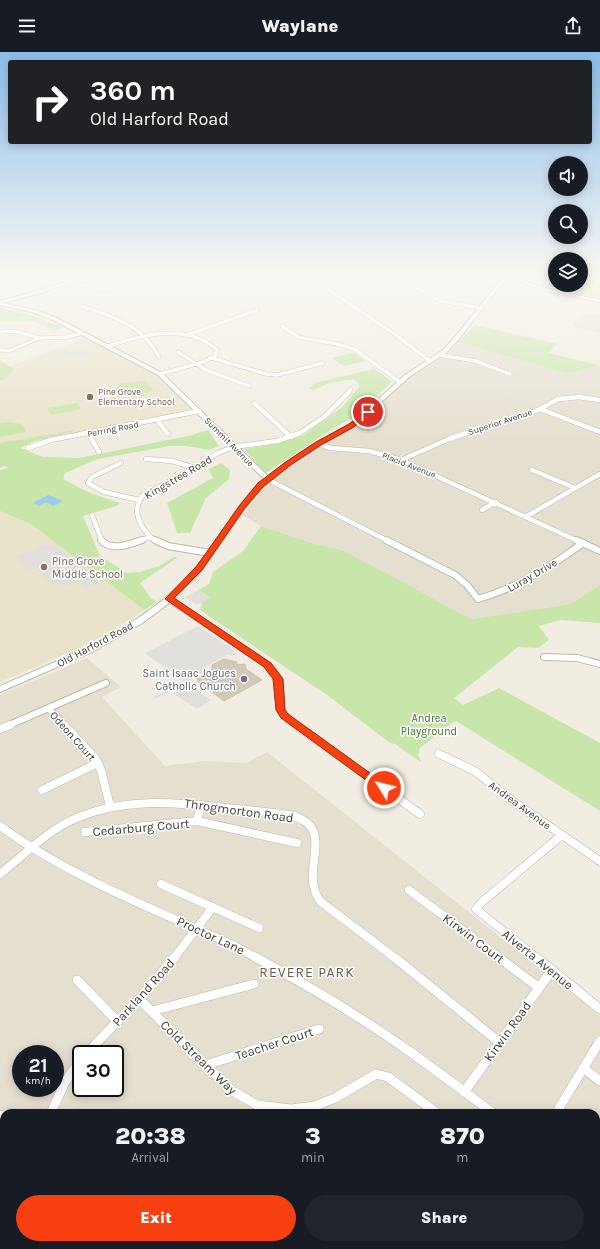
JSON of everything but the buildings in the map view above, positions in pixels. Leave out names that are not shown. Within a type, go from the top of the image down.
[{"type":"street","points":[[0,332],[15,331],[39,338],[67,337],[82,333]]},
{"type":"street","name":"Summit Avenue","points":[[78,331],[160,374],[267,479],[456,575],[467,585],[478,599]]},
{"type":"street","points":[[137,331],[154,344],[159,357]]},
{"type":"street","points":[[190,334],[199,331]]},
{"type":"street","points":[[289,331],[298,337],[337,344],[354,349],[400,382]]},
{"type":"street","points":[[390,331],[430,361]]},
{"type":"street","name":"Old Harford Road","points":[[0,689],[91,649],[138,622],[169,599],[192,576],[248,499],[267,479],[319,444],[355,423],[400,382],[439,355],[454,341],[462,331]]},
{"type":"street","points":[[108,346],[172,332],[190,334],[214,346],[217,352],[212,358],[160,374]]},
{"type":"street","points":[[0,350],[9,351],[16,349],[39,338]]},
{"type":"street","points":[[178,352],[196,364],[221,376],[249,386]]},
{"type":"street","points":[[439,355],[476,361],[510,374]]},
{"type":"street","points":[[212,358],[274,375],[323,363]]},
{"type":"street","name":"Kingstree Road","points":[[150,537],[142,528],[137,511],[139,500],[149,491],[195,468],[218,453],[233,447],[290,437],[308,428],[325,416],[352,389]]},
{"type":"street","name":"Superior Avenue","points":[[401,460],[449,438],[515,419],[540,409],[558,399],[584,397],[600,400]]},
{"type":"street","points":[[254,403],[290,437]]},
{"type":"street","points":[[540,409],[600,432]]},
{"type":"street","name":"Perring Road","points":[[28,448],[51,440],[199,412]]},
{"type":"street","points":[[157,420],[168,434]]},
{"type":"street","points":[[88,434],[99,452]]},
{"type":"street","name":"Placid Avenue","points":[[319,444],[331,448],[369,451],[401,460],[527,516],[600,551]]},
{"type":"street","points":[[146,459],[172,461],[195,468]]},
{"type":"street","points":[[121,463],[92,477],[88,483],[90,486],[104,492],[139,500]]},
{"type":"street","points":[[532,470],[575,488]]},
{"type":"street","points":[[527,516],[600,474]]},
{"type":"street","points":[[482,510],[496,502]]},
{"type":"street","points":[[92,516],[103,541],[108,546],[122,546],[150,537],[168,546],[210,553]]},
{"type":"street","name":"Luray Drive","points":[[478,599],[496,595],[526,581],[583,543]]},
{"type":"street","points":[[169,599],[262,661],[273,670],[278,679],[281,710],[289,720],[420,814]]},
{"type":"street","points":[[544,657],[577,658],[600,664]]},
{"type":"street","name":"Odeon Court","points":[[0,730],[106,683]]},
{"type":"street","name":"Odeon Court","points":[[48,708],[98,764],[110,806]]},
{"type":"street","name":"Andrea Avenue","points":[[438,754],[475,771],[511,800],[600,861]]},
{"type":"street","name":"Odeon Court","points":[[42,790],[98,764]]},
{"type":"street","name":"Throgmorton Road","points":[[0,874],[52,831],[71,820],[110,806],[145,801],[178,802],[298,817],[312,828],[317,839],[312,882],[316,897],[421,978],[499,1042]]},
{"type":"street","name":"Cedarburg Court","points":[[197,821],[201,805]]},
{"type":"street","name":"Cedarburg Court","points":[[85,832],[197,821],[297,843]]},
{"type":"street","name":"Proctor Lane","points":[[0,826],[31,848],[88,879],[197,928],[275,967],[354,1014],[420,1059],[487,1109]]},
{"type":"street","name":"Alverta Avenue","points":[[562,835],[482,902],[476,909],[600,1009]]},
{"type":"street","points":[[160,884],[259,928]]},
{"type":"street","name":"Kirwin Court","points":[[409,890],[538,986]]},
{"type":"street","name":"Parkland Road","points":[[95,1045],[139,998],[213,907]]},
{"type":"street","name":"Kirwin Road","points":[[464,1092],[538,986],[552,970]]},
{"type":"street","points":[[77,980],[117,1022]]},
{"type":"street","points":[[152,1011],[254,984]]},
{"type":"street","name":"Cold Stream Way","points":[[139,998],[231,1090],[257,1105],[291,1109],[315,1106],[335,1098],[379,1074],[388,1077],[432,1109]]},
{"type":"street","name":"Teacher Court","points":[[206,1065],[319,1029]]},
{"type":"street","points":[[559,1108],[600,1041]]},
{"type":"street","points":[[583,1068],[600,1081]]},
{"type":"street","points":[[53,1109],[65,1082],[72,1072]]},
{"type":"shaded area","name":"Pine Grove Elementary School","points":[[86,338],[138,364],[159,377],[192,409],[189,411],[0,448],[0,371]]},
{"type":"shaded area","points":[[458,342],[568,374],[600,365],[600,585],[571,604],[471,619],[345,551],[312,543],[261,526],[243,515],[260,493],[276,477],[354,426],[409,376],[452,350]]},
{"type":"shaded area","points":[[64,349],[89,351],[84,356],[59,354],[60,353],[57,352]]},
{"type":"shaded area","name":"Pine Grove Middle School","points":[[0,511],[31,524],[144,610],[107,634],[79,648],[0,682]]},
{"type":"shaded area","points":[[45,545],[55,546],[99,583],[85,589],[77,582],[64,587],[59,582],[54,585],[35,568],[29,570],[15,557]]},
{"type":"shaded area","points":[[198,590],[211,598],[197,605],[185,597]]},
{"type":"shaded area","points":[[198,626],[234,650],[233,652],[236,654],[231,656],[228,654],[202,669],[206,672],[186,683],[145,653]]},
{"type":"shaded area","points":[[87,658],[121,687],[102,697],[165,766],[205,761],[246,763],[267,752],[600,1016],[600,1109],[0,1109],[0,695]]},
{"type":"shaded area","points":[[178,684],[184,688],[190,685],[211,700],[197,709],[174,694],[179,691],[176,688],[155,699],[153,697]]},
{"type":"green space","points":[[469,331],[501,331],[558,344],[548,353],[599,365],[568,374],[458,342]]},
{"type":"green space","points":[[353,353],[366,361],[344,366],[331,358]]},
{"type":"green space","points":[[0,361],[14,369],[6,379],[0,381]]},
{"type":"green space","points":[[374,369],[392,381],[358,415],[337,426],[266,473],[244,449],[269,445],[304,435],[342,407],[360,386],[354,379],[329,383],[314,390],[309,389],[315,383]]},
{"type":"green space","points":[[145,381],[153,390],[139,395],[128,395],[119,392],[116,389],[118,384]]},
{"type":"green space","points":[[77,403],[81,409],[51,415],[47,408]]},
{"type":"green space","points":[[10,422],[21,424],[25,429],[25,432],[0,437],[0,423]]},
{"type":"green space","points":[[76,430],[41,439],[20,448],[43,457],[79,458],[188,436],[208,430],[219,446],[209,450],[187,446],[169,446],[98,459],[65,473],[63,479],[90,493],[120,503],[116,506],[83,516],[100,556],[127,573],[140,572],[159,566],[174,557],[178,557],[140,583],[151,598],[157,602],[144,610],[31,524],[0,511],[0,470],[9,468],[4,466],[0,468],[0,443]]},
{"type":"green space","points":[[221,463],[230,470],[229,479],[206,498],[190,533],[177,533],[167,503],[213,478],[209,469]]},
{"type":"green space","name":"Andrea Playground","points":[[261,526],[312,543],[345,551],[471,619],[571,604],[600,585],[600,623],[561,620],[539,626],[549,640],[538,648],[518,647],[454,698],[463,705],[499,688],[600,743],[600,811],[456,721],[420,748],[418,755],[422,763],[395,744],[390,743],[327,695],[200,610],[205,594],[198,590],[209,584],[213,572],[243,551]]},
{"type":"water","points":[[48,495],[63,501],[54,506],[46,502],[39,506],[33,503]]},
{"type":"place","name":"Pine Grove Elementary School","points":[[90,397]]},
{"type":"place","name":"Pine Grove Middle School","points":[[44,567]]},
{"type":"place","name":"Saint Isaac Jogues Catholic Church","points":[[244,679]]},
{"type":"district","name":"REVERE PARK","points":[[307,972]]},
{"type":"route","points":[[368,412],[351,426],[319,444],[275,473],[261,485],[243,506],[199,568],[169,599],[268,665],[278,679],[281,710],[284,716],[384,788]]}]
